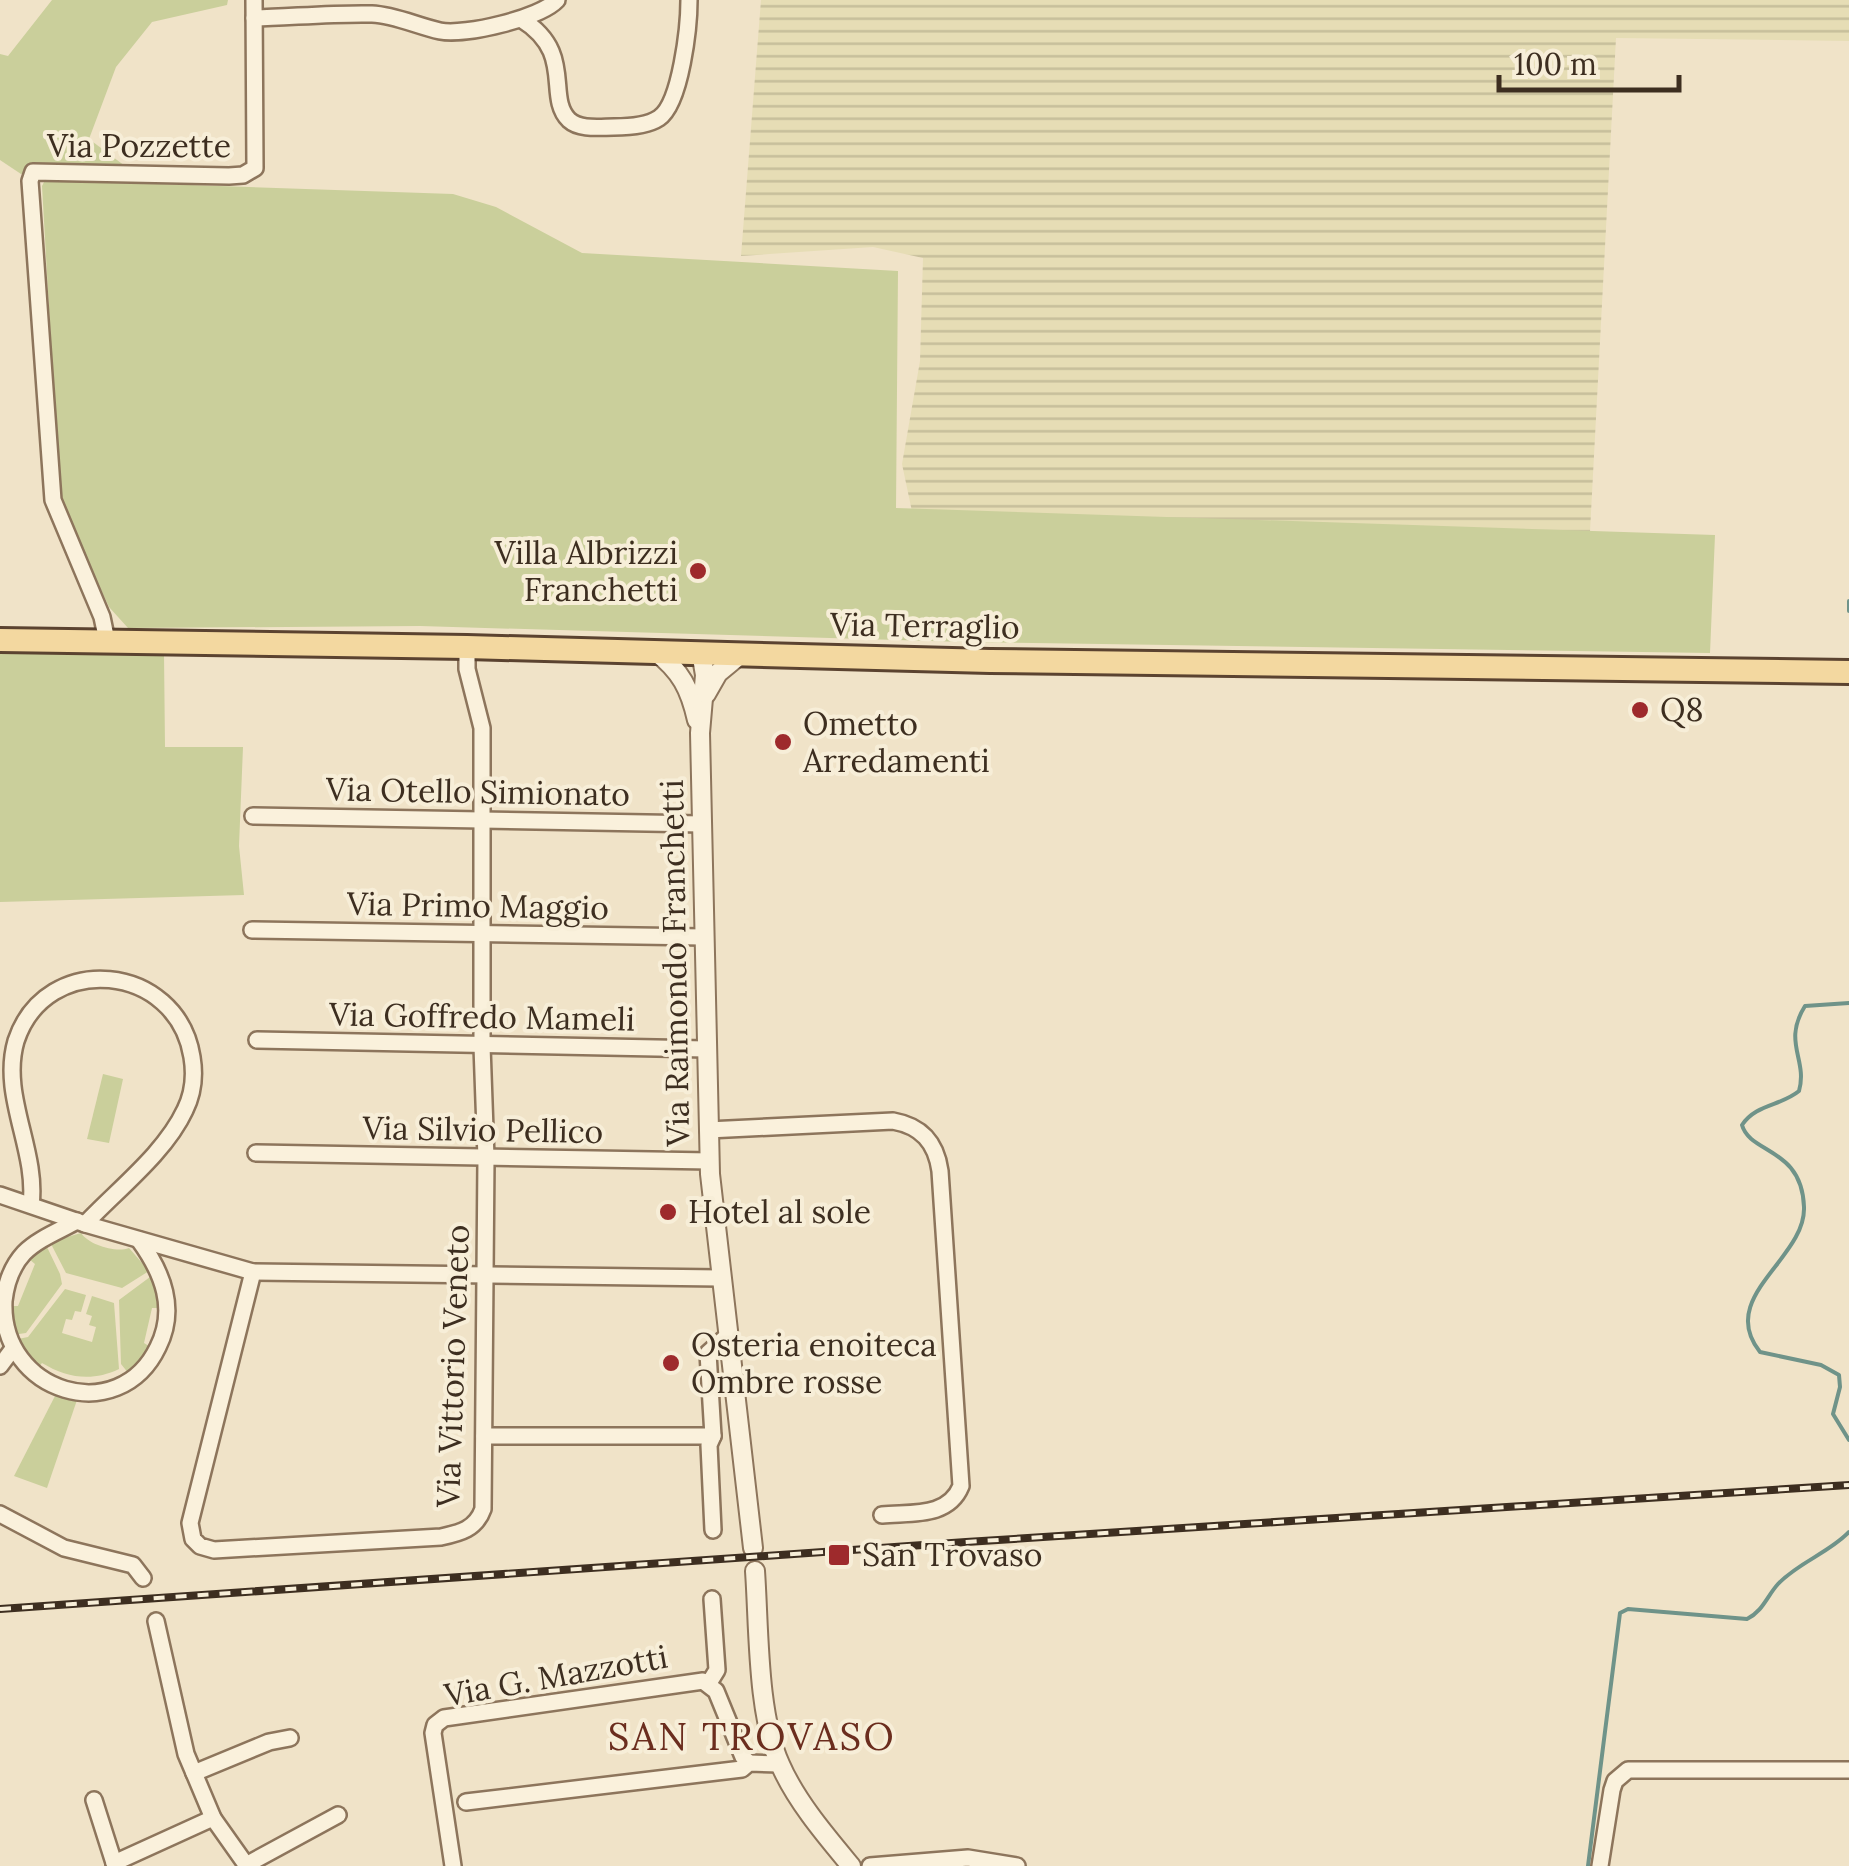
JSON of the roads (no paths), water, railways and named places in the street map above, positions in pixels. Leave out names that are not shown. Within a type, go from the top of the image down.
[{"type":"main road","name":"Via Terraglio","points":[[0,640],[990,661],[1849,672]]},
{"type":"street","name":"Via Pozzette","points":[[107,641],[102,617],[53,500],[30,181],[33,172],[229,176],[243,175],[255,168],[254,0]]},
{"type":"street","points":[[254,18],[370,14],[443,32],[462,32],[521,20],[558,0]]},
{"type":"street","points":[[521,20],[531,25],[552,52],[562,109],[569,120],[579,126],[624,127],[650,122],[662,116],[668,107],[684,50],[690,0]]},
{"type":"street","name":"Via Vittorio Veneto","points":[[253,1272],[190,1522],[193,1539],[214,1550],[242,1549],[458,1534],[474,1525],[483,1509],[486,1158],[481,719],[466,669],[468,647]]},
{"type":"street","name":"Via Raimondo Franchetti","points":[[654,651],[683,676],[697,695]]},
{"type":"street","name":"Via Raimondo Franchetti","points":[[701,652],[697,695],[708,1130],[720,1278],[753,1548]]},
{"type":"street","points":[[697,695],[741,654]]},
{"type":"street","name":"Via Otello Simionato","points":[[254,816],[702,824]]},
{"type":"street","name":"Via Primo Maggio","points":[[252,930],[704,937]]},
{"type":"street","points":[[30,1205],[34,1183],[10,1072],[18,1036],[36,1007],[54,992],[86,980],[124,980],[156,995],[180,1022],[193,1065],[191,1094],[180,1120],[157,1150],[81,1223],[27,1250],[16,1263],[3,1305],[3,1320],[12,1350],[33,1374],[69,1392],[114,1388],[141,1370],[157,1350],[168,1314],[166,1294],[158,1270],[140,1240]]},
{"type":"street","name":"Via Goffredo Mameli","points":[[257,1040],[706,1049]]},
{"type":"street","points":[[708,1130],[892,1121],[922,1131],[932,1144],[940,1171],[961,1486],[956,1498],[940,1510],[882,1515]]},
{"type":"street","name":"Via Silvio Pellico","points":[[256,1153],[710,1161]]},
{"type":"street","points":[[0,1195],[81,1223],[253,1272],[720,1278]]},
{"type":"street","points":[[713,1530],[708,1353],[727,1336]]},
{"type":"street","points":[[0,1366],[12,1350]]},
{"type":"street","points":[[484,1436],[713,1436]]},
{"type":"street","points":[[0,1514],[64,1548],[133,1565],[144,1578]]},
{"type":"street","points":[[755,1571],[766,1713],[780,1764],[804,1804],[852,1866]]},
{"type":"street","name":"Via G. Mazzotti","points":[[709,1684],[717,1670],[712,1599]]},
{"type":"street","points":[[156,1621],[194,1773],[213,1818],[246,1866],[338,1814]]},
{"type":"street","name":"Via G. Mazzotti","points":[[454,1866],[434,1725],[444,1718],[696,1680],[716,1691],[749,1763]]},
{"type":"street","points":[[194,1773],[268,1742],[290,1738]]},
{"type":"street","points":[[466,1802],[742,1769],[749,1763],[780,1764]]},
{"type":"street","points":[[1600,1866],[1612,1790],[1615,1780],[1628,1770],[1849,1770]]},
{"type":"street","points":[[94,1800],[114,1864],[213,1818]]},
{"type":"street","points":[[870,1866],[968,1858],[1017,1866]]},
{"type":"waterway","points":[[1849,601],[1849,611]]},
{"type":"waterway","points":[[1849,1003],[1805,1006],[1795,1041],[1799,1091],[1754,1113],[1742,1125],[1755,1142],[1786,1162],[1795,1173],[1804,1207],[1801,1226],[1792,1244],[1755,1296],[1749,1313],[1749,1332],[1760,1352],[1821,1365],[1839,1375],[1833,1414],[1849,1440]]},
{"type":"waterway","points":[[1588,1866],[1620,1613],[1628,1609],[1747,1619],[1786,1576],[1849,1532]]},
{"type":"railway","points":[[0,1609],[1849,1485]]},
{"type":"place","name":"Villa Albrizzi Franchetti","points":[[698,571]]},
{"type":"place","name":"Q8","points":[[1640,710]]},
{"type":"place","name":"Ometto Arredamenti","points":[[783,742]]},
{"type":"place","name":"Hotel al sole","points":[[668,1212]]},
{"type":"place","name":"Osteria enoiteca Ombre rosse","points":[[671,1363]]},
{"type":"place","name":"San Trovaso","points":[[839,1555]]},
{"type":"district","name":"SAN TROVASO","points":[[752,1737]]}]
